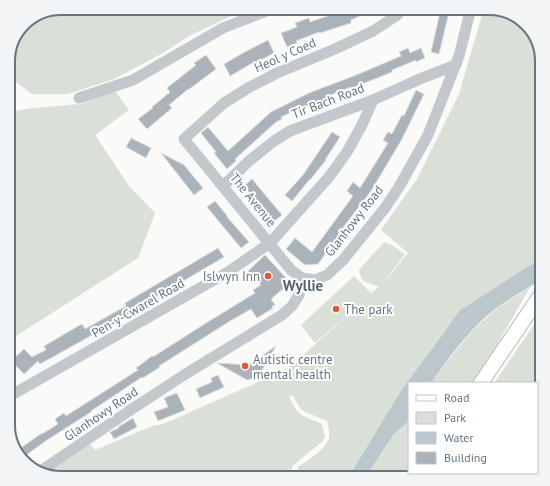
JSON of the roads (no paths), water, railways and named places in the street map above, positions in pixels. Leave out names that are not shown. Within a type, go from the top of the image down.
[{"type":"main road","points":[[482,382],[535,303]]},
{"type":"street","points":[[79,98],[133,80],[223,28],[256,15]]},
{"type":"street","name":"Heol y Coed","points":[[184,139],[224,103],[248,88],[277,73],[335,49],[373,31],[397,15]]},
{"type":"street","name":"Glanhowy Road","points":[[44,468],[145,401],[282,315],[296,301],[302,278],[315,280],[327,276],[343,260],[385,208],[428,135],[456,65],[469,15]]},
{"type":"street","name":"Tir Bach Road","points":[[223,186],[249,161],[274,141],[290,131],[373,100],[422,78],[456,65]]},
{"type":"street","name":"Pen-y-Cwarel Road","points":[[15,394],[222,276],[270,243],[329,177],[347,152],[362,125],[373,100]]},
{"type":"street","name":"The Avenue","points":[[184,139],[291,270],[302,278]]},
{"type":"water","points":[[535,262],[535,283],[495,309],[477,325],[460,344],[432,382],[408,382],[408,420],[394,435],[370,471],[352,471],[402,389],[459,311]]},
{"type":"place","name":"Islwyn Inn","points":[[268,276]]},
{"type":"place","name":"The park","points":[[336,309]]},
{"type":"place","name":"Autistic centre mental health","points":[[245,366]]},
{"type":"district","name":"Wyllie","points":[[303,285]]}]
